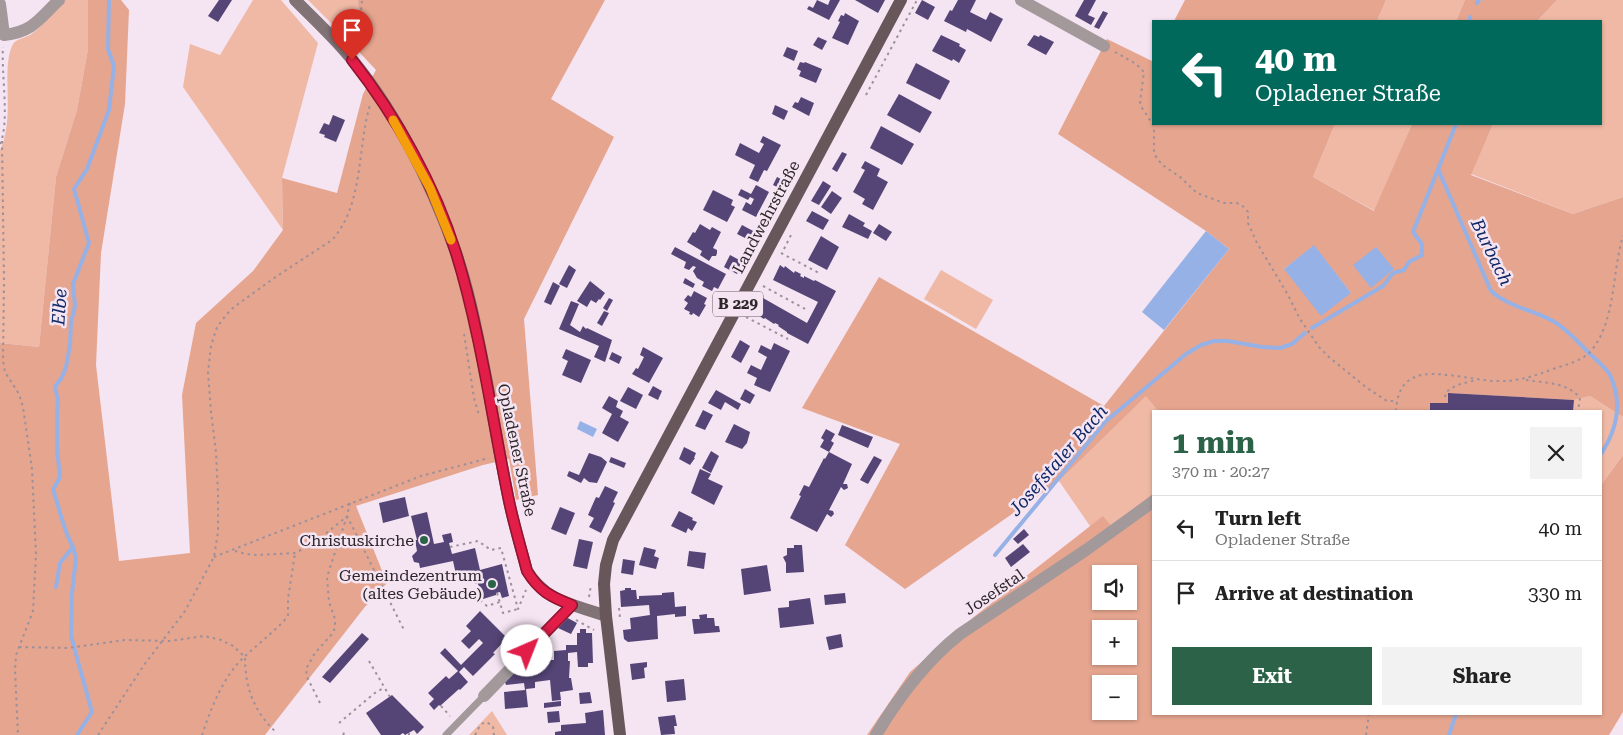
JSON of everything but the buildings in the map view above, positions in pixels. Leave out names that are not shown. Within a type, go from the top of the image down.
[{"type":"main road","name":"Opladener Straße","points":[[295,0],[343,50],[391,115],[426,180],[455,251],[479,344],[509,501],[527,571],[533,581],[545,593],[572,605],[606,616]]},
{"type":"main road","name":"Landwehrstraße","points":[[606,616],[604,584],[606,565],[613,540],[900,0]]},
{"type":"main road","name":"B 229","points":[[606,616],[620,735]]},
{"type":"street","points":[[0,4],[4,34],[14,34],[30,28],[59,0]]},
{"type":"street","points":[[1021,0],[1104,46]]},
{"type":"street","name":"Josefstal","points":[[876,735],[910,686],[941,650],[960,634],[1086,550],[1152,502]]},
{"type":"street","points":[[484,696],[572,605]]},
{"type":"lane","points":[[446,735],[484,696]]},
{"type":"path","points":[[343,50],[354,36],[360,19],[362,0]]},
{"type":"path","points":[[4,34],[2,56],[4,116],[1,143],[4,280],[3,361],[5,372],[19,394],[23,407],[32,469],[36,554],[32,611],[16,655],[18,735]]},
{"type":"path","points":[[1104,46],[1136,64],[1144,72],[1140,102],[1152,123]]},
{"type":"path","points":[[98,735],[144,665],[185,611],[214,557],[218,532],[218,493],[208,372],[214,335],[220,321],[234,308],[277,276],[332,240],[345,222],[351,207],[366,119],[374,90]]},
{"type":"path","points":[[1153,125],[1154,151],[1157,159],[1197,193],[1224,203],[1237,203],[1248,212],[1248,223],[1257,243],[1291,300],[1300,319],[1319,347],[1368,388],[1387,401],[1397,402]]},
{"type":"path","points":[[1396,410],[1400,390],[1404,384],[1416,376],[1430,375],[1502,381],[1523,379],[1568,364],[1585,356],[1592,350],[1601,334],[1607,317],[1623,236]]},
{"type":"path","points":[[769,246],[820,274]]},
{"type":"path","points":[[751,280],[808,310]]},
{"type":"path","points":[[734,311],[788,339]]},
{"type":"path","points":[[463,331],[474,398],[479,415]]},
{"type":"path","points":[[1523,379],[1562,385],[1570,389],[1580,398],[1578,410]]},
{"type":"path","points":[[1445,397],[1446,392],[1453,387],[1478,380]]},
{"type":"path","points":[[214,557],[421,476],[491,457]]},
{"type":"path","points":[[320,703],[307,678],[306,669],[315,652],[332,634],[335,628],[327,577],[350,503]]},
{"type":"path","points":[[234,550],[257,556],[295,553],[322,538],[347,516]]},
{"type":"path","points":[[347,516],[404,630]]},
{"type":"path","points":[[450,547],[478,541],[491,550],[501,548],[518,609]]},
{"type":"path","points":[[202,735],[212,707],[234,669],[244,657],[275,630],[288,614],[288,599],[295,553]]},
{"type":"path","points":[[474,575],[480,600],[487,606],[500,602]]},
{"type":"path","points":[[518,609],[527,588]]},
{"type":"path","points":[[497,593],[503,613],[518,609]]},
{"type":"path","points":[[618,602],[620,620]]},
{"type":"path","points":[[19,647],[68,648],[125,640],[186,639],[204,636],[221,640],[233,646],[244,657],[247,683],[255,707],[277,733]]},
{"type":"path","points":[[368,661],[390,697]]},
{"type":"path","points":[[339,723],[376,692],[384,688]]},
{"type":"path","points":[[441,706],[457,723]]},
{"type":"path","points":[[1366,735],[1369,715]]},
{"type":"path","points":[[475,735],[478,728],[486,722],[493,726],[494,735]]},
{"type":"path","points":[[343,735],[345,730]]},
{"type":"shaded area","points":[[65,0],[88,0],[88,49],[77,110],[56,177],[39,347],[0,343],[0,150],[5,137],[7,123],[9,54],[15,42],[33,33]]},
{"type":"shaded area","points":[[88,0],[121,0],[129,10],[125,104],[101,253],[96,365],[119,561],[190,553],[182,395],[196,323],[253,271],[283,230],[282,178],[337,193],[363,94],[376,70],[346,38],[359,23],[358,0],[605,0],[551,99],[614,137],[524,319],[538,495],[516,500],[509,459],[483,465],[356,506],[387,583],[364,608],[265,735],[0,735],[0,343],[39,347],[56,177],[77,110],[88,49]]},
{"type":"shaded area","points":[[253,0],[281,0],[318,43],[282,178],[283,230],[183,87],[190,44],[220,55]]},
{"type":"shaded area","points":[[308,0],[358,0],[359,23],[346,38]]},
{"type":"shaded area","points":[[1185,0],[1386,0],[1377,20],[1175,20]]},
{"type":"shaded area","points":[[1386,0],[1465,0],[1456,20],[1377,20]]},
{"type":"shaded area","points":[[1465,0],[1557,0],[1538,20],[1456,20]]},
{"type":"shaded area","points":[[1557,0],[1623,0],[1623,197],[1573,214],[1471,174],[1493,125],[1602,125],[1602,20],[1538,20]]},
{"type":"shaded area","points":[[1107,39],[1152,61],[1152,125],[1335,125],[1313,177],[1374,211],[1412,125],[1493,125],[1471,175],[1573,214],[1623,197],[1623,417],[1590,396],[1574,400],[1448,393],[1448,403],[1430,403],[1430,410],[1157,410],[1146,396],[1059,481],[905,589],[845,545],[900,444],[802,408],[879,277],[1104,406],[1229,249],[1206,231],[1058,134]],"holes":[[[1314,246],[1351,293],[1284,269]]]},
{"type":"shaded area","points":[[1335,125],[1412,125],[1375,211],[1313,177]]},
{"type":"shaded area","points":[[941,270],[993,300],[976,329],[924,299]]},
{"type":"shaded area","points":[[1448,393],[1574,400],[1590,396],[1623,417],[1623,455],[1602,484],[1602,410],[1430,410],[1430,403],[1448,403]]},
{"type":"shaded area","points":[[1146,395],[1157,410],[1152,410],[1152,494],[1111,526],[1090,526],[1059,481]]},
{"type":"shaded area","points":[[1623,455],[1623,712],[1609,735],[867,735],[910,672],[975,616],[1103,516],[1111,526],[1152,494],[1152,715],[1602,715],[1602,484]]},
{"type":"shaded area","points":[[492,711],[507,735],[469,735]]},
{"type":"water","points":[[1206,231],[1229,249],[1164,330],[1142,312]]},
{"type":"water","points":[[1314,245],[1351,293],[1321,316],[1284,269]]},
{"type":"water","points":[[1376,247],[1394,269],[1371,288],[1353,265]]},
{"type":"water","points":[[580,421],[597,429],[593,437],[577,429]]},
{"type":"waterway","name":"Elbe","points":[[56,587],[60,563],[73,547],[64,527],[53,490],[60,477],[57,449],[58,400],[55,387],[66,367],[70,345],[71,322],[75,306],[73,284],[89,243],[74,189],[87,169],[109,110],[114,66],[108,49],[109,0]]},
{"type":"waterway","name":"Josefstaler Bach","points":[[1312,328],[1383,286],[1393,273],[1404,270],[1409,262],[1422,255],[1422,244],[1413,232],[1456,125]]},
{"type":"waterway","name":"Burbach","points":[[1438,169],[1491,291],[1513,305],[1558,324],[1573,336],[1609,373],[1616,394],[1617,414],[1615,424],[1602,452]]},
{"type":"waterway","name":"Josefstaler Bach","points":[[995,555],[1106,421],[1186,354],[1201,345],[1214,341],[1280,348],[1292,344],[1305,333]]},
{"type":"waterway","points":[[73,547],[76,558],[72,593],[71,636],[92,712],[77,735]]},
{"type":"waterway","name":"Burbach","points":[[1449,735],[1456,715]]},
{"type":"slow traffic","points":[[393,120],[430,188],[451,240]]},
{"type":"place","name":"Christuskirche","points":[[424,540]]},
{"type":"place","name":"Gemeindezentrum (altes Gebäude)","points":[[492,584]]},
{"type":"route","points":[[352,60],[391,115],[414,157],[430,188],[455,251],[479,344],[509,501],[527,571],[533,581],[545,593],[572,605],[527,651]]}]
